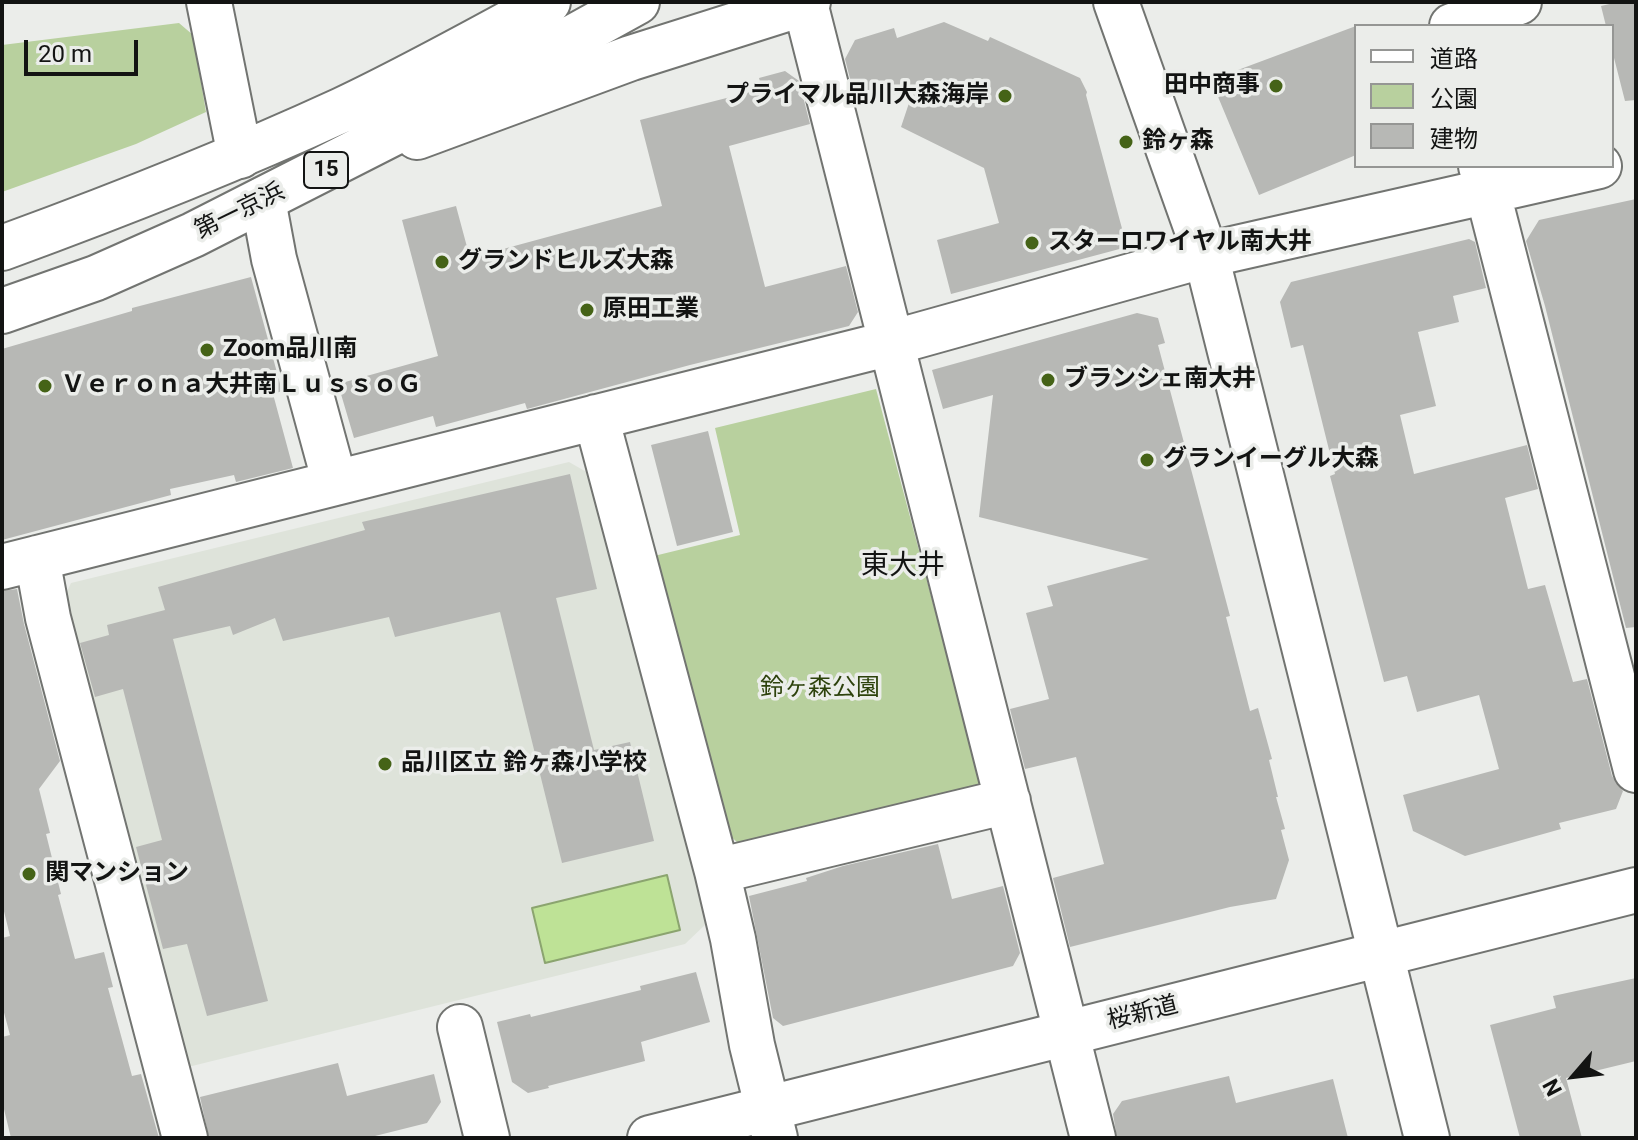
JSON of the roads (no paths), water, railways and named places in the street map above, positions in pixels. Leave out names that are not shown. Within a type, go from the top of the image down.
[{"type":"main road","points":[[209,2],[240,156]]},
{"type":"main road","name":"第一京浜","points":[[2,248],[240,156],[432,66],[548,2]]},
{"type":"main road","name":"第一京浜","points":[[2,311],[96,278],[193,235],[474,92],[637,2]]},
{"type":"main road","points":[[331,167],[631,58],[806,2],[1093,1138]]},
{"type":"main road","points":[[1116,2],[1206,255],[1427,1138]]},
{"type":"main road","points":[[1430,2],[1438,24]]},
{"type":"main road","points":[[1458,24],[1519,2]]},
{"type":"main road","points":[[1614,163],[1636,158]]},
{"type":"main road","points":[[185,1138],[48,618],[19,563],[891,343],[1484,178],[1580,168]]},
{"type":"main road","points":[[1484,178],[1636,770]]},
{"type":"main road","points":[[263,200],[274,259],[335,483]]},
{"type":"main road","points":[[596,417],[717,871],[752,1045],[772,1123]]},
{"type":"main road","points":[[717,871],[1008,801]]},
{"type":"main road","name":"桜新道","points":[[650,1138],[772,1123],[1067,1033],[1636,890]]},
{"type":"main road","points":[[460,1027],[487,1138]]},
{"type":"place","name":"田中商事","points":[[1276,86]]},
{"type":"place","name":"プライマル品川大森海岸","points":[[1005,96]]},
{"type":"place","name":"鈴ヶ森","points":[[1126,142]]},
{"type":"place","name":"スターロワイヤル南大井","points":[[1032,243]]},
{"type":"place","name":"グランドヒルズ大森","points":[[442,262]]},
{"type":"place","name":"原田工業","points":[[587,310]]},
{"type":"place","name":"Zoom品川南","points":[[207,350]]},
{"type":"place","name":"ブランシェ南大井","points":[[1048,380]]},
{"type":"place","name":"Ｖｅｒｏｎａ大井南ＬｕｓｓｏＧ","points":[[45,386]]},
{"type":"place","name":"グランイーグル大森","points":[[1147,460]]},
{"type":"place","name":"品川区立 鈴ヶ森小学校","points":[[385,764]]},
{"type":"place","name":"関マンション","points":[[29,874]]},
{"type":"district","name":"東大井","points":[[903,567]]},
{"type":"park label","name":"鈴ヶ森公園","points":[[820,689]]}]
